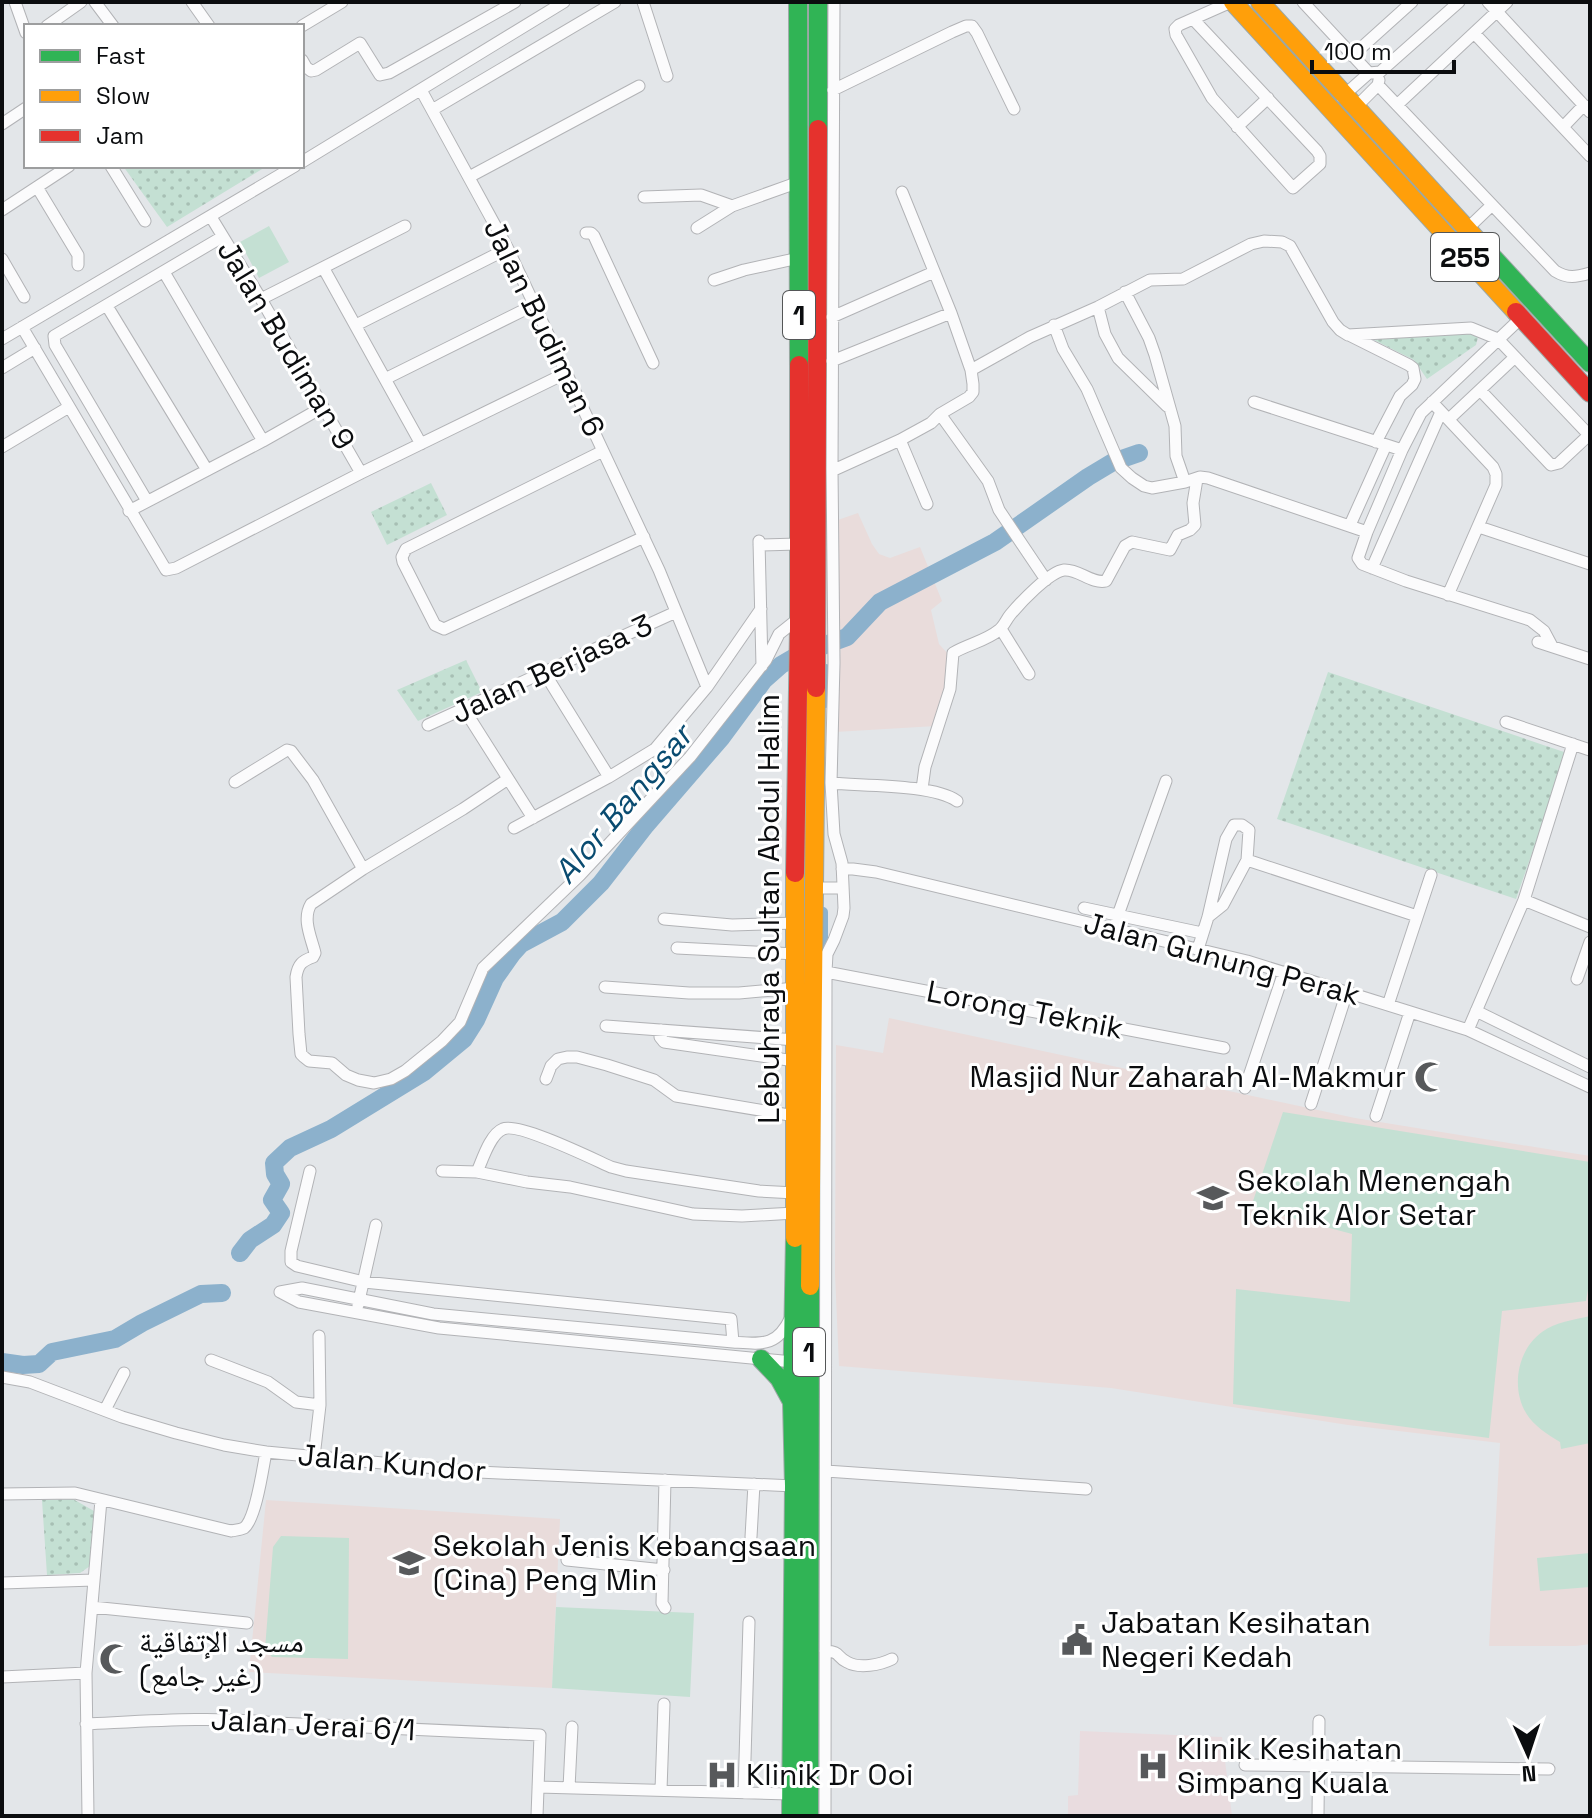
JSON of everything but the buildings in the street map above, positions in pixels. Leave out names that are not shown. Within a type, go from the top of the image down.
[{"type":"main road","name":"Lebuhraya Sultan Abdul Halim","points":[[798,2],[798,544],[812,623]]},
{"type":"main road","name":"Lebuhraya Sultan Abdul Halim","points":[[809,1816],[809,1362],[819,1248],[805,888],[812,623],[818,2]]},
{"type":"main road","name":"255","points":[[1232,2],[1590,393]]},
{"type":"main road","name":"255","points":[[1260,2],[1329,77],[1365,91],[1468,228],[1590,363]]},
{"type":"main road","name":"Lebuhraya Sultan Abdul Halim","points":[[791,1816],[796,923],[805,888]]},
{"type":"main road","points":[[761,1359],[786,1385],[792,1402]]},
{"type":"street","points":[[15,2],[24,27]]},
{"type":"street","points":[[50,24],[81,2]]},
{"type":"street","points":[[95,2],[112,24]]},
{"type":"street","points":[[192,2],[208,24]]},
{"type":"street","points":[[304,25],[342,2]]},
{"type":"street","points":[[304,64],[311,71],[316,70],[360,43],[380,75],[389,73],[515,2]]},
{"type":"street","points":[[304,161],[564,2]]},
{"type":"street","points":[[432,110],[615,2]]},
{"type":"street","points":[[643,2],[667,76]]},
{"type":"street","points":[[825,1816],[826,1471],[819,1248],[827,954],[843,916],[843,888],[834,834],[831,783],[834,663],[812,623],[832,469],[834,2]]},
{"type":"street","points":[[1193,19],[1320,156],[1320,164],[1293,188],[1212,98],[1176,35],[1177,27],[1193,19],[1232,2]]},
{"type":"street","points":[[1303,2],[1352,56],[1365,91],[1397,105],[1555,271],[1564,277],[1590,273]]},
{"type":"street","points":[[1352,56],[1412,2]]},
{"type":"street","points":[[1335,114],[1365,91],[1459,2]]},
{"type":"street","points":[[1397,105],[1474,33],[1493,7],[1507,2]]},
{"type":"street","points":[[1493,7],[1587,108],[1563,127]]},
{"type":"street","points":[[833,90],[952,32],[972,26],[1014,109]]},
{"type":"street","points":[[1474,33],[1590,156]]},
{"type":"street","points":[[469,177],[639,86]]},
{"type":"street","name":"Jalan Budiman 6","points":[[421,90],[508,249],[659,570],[707,687]]},
{"type":"street","points":[[1335,114],[1365,91]]},
{"type":"street","points":[[1237,127],[1268,98]]},
{"type":"street","points":[[2,124],[24,109]]},
{"type":"street","points":[[2,210],[66,168]]},
{"type":"street","points":[[112,168],[145,221]]},
{"type":"street","points":[[2,339],[211,217],[288,168]]},
{"type":"street","points":[[697,228],[732,206],[799,182]]},
{"type":"street","points":[[37,187],[78,255],[78,265]]},
{"type":"street","points":[[832,469],[900,440],[931,423],[973,392],[971,370],[951,313],[902,192]]},
{"type":"street","points":[[644,197],[701,195],[732,206]]},
{"type":"street","points":[[1468,228],[1492,205]]},
{"type":"street","name":"Jalan Budiman 9","points":[[211,217],[361,473]]},
{"type":"street","points":[[261,299],[405,226]]},
{"type":"street","points":[[586,233],[594,236],[653,363]]},
{"type":"street","points":[[147,501],[54,341],[54,336],[222,237]]},
{"type":"street","points":[[971,370],[1054,325],[1154,279],[1183,279],[1251,244],[1282,242],[1290,246],[1340,330],[1413,368],[1415,379],[1400,396],[1350,525]]},
{"type":"street","points":[[356,325],[495,255]]},
{"type":"street","points":[[714,280],[799,258]]},
{"type":"street","points":[[2,259],[24,297]]},
{"type":"street","points":[[324,269],[421,444]]},
{"type":"street","points":[[164,272],[263,441]]},
{"type":"street","points":[[832,317],[934,272]]},
{"type":"street","points":[[922,789],[925,767],[950,689],[953,653],[1001,629],[1010,614],[1060,570],[1106,581],[1125,546],[1132,542],[1170,550],[1178,535],[1195,525],[1191,480],[1176,456],[1175,426],[1149,338],[1125,292]]},
{"type":"street","points":[[107,306],[207,470]]},
{"type":"street","points":[[1098,307],[1105,334],[1118,358],[1169,407]]},
{"type":"street","points":[[385,379],[522,311]]},
{"type":"street","points":[[832,361],[951,313]]},
{"type":"street","points":[[1521,318],[1421,413],[1402,450],[1358,558],[1362,564],[1372,568],[1530,620],[1544,631],[1552,646]]},
{"type":"street","points":[[1054,325],[1063,349],[1087,389],[1121,468],[1144,486],[1152,488],[1204,477],[1367,532]]},
{"type":"street","points":[[22,327],[166,570],[172,570],[566,373]]},
{"type":"street","points":[[1348,335],[1471,328],[1498,339],[1590,435],[1559,463],[1551,465],[1480,390]]},
{"type":"street","points":[[2,368],[35,348]]},
{"type":"street","points":[[1372,568],[1445,416],[1480,390],[1515,357]]},
{"type":"street","points":[[1254,402],[1402,450]]},
{"type":"street","points":[[1432,402],[1493,467],[1496,474],[1496,485],[1448,595]]},
{"type":"street","points":[[2,447],[69,407]]},
{"type":"street","points":[[129,511],[323,407]]},
{"type":"street","points":[[940,414],[988,481],[999,510],[1046,580]]},
{"type":"street","points":[[900,440],[927,504]]},
{"type":"street","points":[[603,451],[406,549],[402,557],[410,576],[435,625],[450,628],[644,537]]},
{"type":"street","points":[[1479,527],[1590,564]]},
{"type":"street","points":[[762,666],[759,543],[798,544]]},
{"type":"street","points":[[514,828],[655,749],[707,687],[761,609]]},
{"type":"street","name":"Jalan Berjasa 3","points":[[428,725],[676,612]]},
{"type":"street","points":[[508,779],[311,904],[307,910],[307,920],[315,953],[302,961],[296,977],[301,1054],[309,1061],[332,1063],[346,1075],[374,1083],[391,1079],[405,1071],[442,1041],[460,1022],[483,968],[490,959],[547,909],[690,757],[762,666],[779,634],[812,623]]},
{"type":"street","points":[[1001,629],[1029,674]]},
{"type":"street","points":[[1538,642],[1590,659]]},
{"type":"street","points":[[544,672],[609,777]]},
{"type":"street","points":[[464,709],[533,818]]},
{"type":"street","points":[[1506,722],[1590,750]]},
{"type":"street","points":[[1468,1030],[1524,900],[1573,744]]},
{"type":"street","points":[[235,782],[278,754],[291,751],[313,780],[363,869]]},
{"type":"street","points":[[1115,929],[1166,781]]},
{"type":"street","points":[[831,783],[922,789],[948,795],[957,801]]},
{"type":"street","points":[[1198,949],[1226,839],[1234,825],[1242,825],[1249,830],[1247,860],[1223,905],[1208,917]]},
{"type":"street","points":[[1247,860],[1417,916]]},
{"type":"street","name":"Jalan Gunung Perak","points":[[842,869],[876,872],[1241,959],[1468,1030],[1590,1087]]},
{"type":"street","points":[[1388,1005],[1431,875]]},
{"type":"street","points":[[805,888],[843,888]]},
{"type":"street","points":[[1524,900],[1590,927]]},
{"type":"street","points":[[1084,908],[1202,933]]},
{"type":"street","points":[[664,919],[732,925],[796,923]]},
{"type":"street","points":[[1577,979],[1590,942]]},
{"type":"street","points":[[677,948],[796,954]]},
{"type":"street","name":"Lorong Teknik","points":[[826,972],[1224,1048]]},
{"type":"street","points":[[1245,1088],[1284,972]]},
{"type":"street","points":[[605,987],[689,993],[796,988]]},
{"type":"street","points":[[1311,1104],[1347,992]]},
{"type":"street","points":[[1476,1011],[1590,1067]]},
{"type":"street","points":[[1376,1116],[1410,1012]]},
{"type":"street","points":[[606,1026],[796,1040]]},
{"type":"street","points":[[661,1030],[660,1037],[664,1042],[795,1061]]},
{"type":"street","points":[[546,1079],[551,1066],[558,1059],[577,1057],[654,1080],[676,1096],[795,1116]]},
{"type":"street","points":[[477,1172],[486,1149],[497,1133],[508,1128],[524,1130],[626,1171],[759,1191],[795,1193]]},
{"type":"street","points":[[310,1171],[291,1251],[291,1262],[297,1266],[364,1282],[731,1319],[733,1342]]},
{"type":"street","points":[[442,1171],[477,1172],[570,1187],[693,1214],[742,1216],[795,1213]]},
{"type":"street","points":[[356,1313],[376,1225]]},
{"type":"street","points":[[793,1362],[439,1328],[299,1302],[280,1292],[302,1288],[433,1314],[760,1344],[774,1340],[785,1329],[795,1309]]},
{"type":"street","points":[[314,1457],[320,1405],[319,1336]]},
{"type":"street","points":[[211,1360],[268,1382],[296,1402],[320,1405]]},
{"type":"street","points":[[105,1410],[124,1373]]},
{"type":"street","name":"Jalan Kundor","points":[[2,1377],[30,1382],[176,1433],[266,1452],[478,1472],[794,1486]]},
{"type":"street","points":[[2,1494],[75,1493],[231,1531],[242,1529],[251,1517],[266,1452]]},
{"type":"street","points":[[826,1471],[1086,1489]]},
{"type":"street","points":[[665,1480],[662,1603],[665,1608]]},
{"type":"street","points":[[751,1537],[754,1484]]},
{"type":"street","points":[[88,1816],[86,1673],[101,1500]]},
{"type":"street","points":[[567,1560],[664,1570]]},
{"type":"street","points":[[2,1583],[94,1580]]},
{"type":"street","points":[[92,1607],[247,1623]]},
{"type":"street","points":[[744,1793],[749,1622]]},
{"type":"street","points":[[825,1651],[837,1652],[848,1663],[857,1665],[878,1664],[892,1659]]},
{"type":"street","points":[[2,1677],[86,1673]]},
{"type":"street","points":[[661,1790],[664,1704]]},
{"type":"street","name":"Jalan Jerai 6/1","points":[[86,1724],[244,1719],[540,1735],[538,1787]]},
{"type":"street","points":[[1318,1816],[1319,1721]]},
{"type":"street","points":[[569,1788],[572,1727]]},
{"type":"street","points":[[1245,1765],[1549,1769]]},
{"type":"street","points":[[537,1816],[538,1787],[790,1794]]},
{"type":"shaded area","points":[[858,513],[879,554],[890,558],[920,547],[942,601],[931,610],[939,644],[949,655],[945,708],[936,726],[835,732],[841,643],[835,521]]},
{"type":"shaded area","name":"Sekolah Menengah Teknik Alor Setar","points":[[889,1018],[1355,1118],[1590,1156],[1590,1644],[1489,1646],[1500,1443],[1348,1425],[1111,1388],[839,1366],[835,1274],[836,1045],[883,1053]]},
{"type":"shaded area","name":"Sekolah Jenis Kebangsaan (Cina) Peng Min","points":[[266,1500],[560,1519],[552,1688],[249,1672]]},
{"type":"shaded area","name":"Klinik Kesihatan Simpang Kuala","points":[[1080,1731],[1222,1737],[1232,1816],[1068,1816],[1068,1796],[1078,1795]]},
{"type":"green space","points":[[124,168],[264,168],[167,227]]},
{"type":"green space","points":[[269,226],[289,262],[259,278],[240,242]]},
{"type":"green space","points":[[1470,331],[1478,337],[1476,345],[1427,379],[1414,360],[1372,339]]},
{"type":"green space","points":[[431,483],[447,515],[387,545],[371,512]]},
{"type":"green space","points":[[466,660],[482,692],[418,721],[397,690]]},
{"type":"green space","points":[[1328,672],[1567,753],[1516,899],[1277,819]]},
{"type":"green space","points":[[1283,1112],[1590,1162],[1590,1277],[1586,1301],[1502,1311],[1489,1438],[1233,1404],[1236,1289],[1350,1302],[1352,1234],[1251,1207]]},
{"type":"green space","points":[[1590,1316],[1590,1443],[1561,1449],[1560,1442],[1537,1426],[1526,1413],[1519,1392],[1519,1370],[1527,1349],[1542,1332]]},
{"type":"green space","points":[[73,1499],[94,1511],[90,1566],[80,1573],[47,1575],[42,1500]]},
{"type":"green space","points":[[281,1536],[349,1538],[348,1659],[272,1657],[265,1649],[273,1547]]},
{"type":"green space","points":[[1590,1553],[1590,1587],[1540,1591],[1537,1558]]},
{"type":"green space","points":[[556,1607],[694,1613],[690,1697],[552,1688]]},
{"type":"waterway","name":"Alor Bangsar","points":[[240,1253],[250,1240],[273,1225],[281,1213],[272,1200],[281,1184],[275,1174],[274,1163],[290,1148],[331,1129],[424,1072],[464,1039],[495,978],[512,954],[521,944],[562,922],[601,883],[722,737],[764,680],[798,655],[847,637],[880,602],[995,542],[1088,477],[1113,462],[1139,453]]},
{"type":"waterway","points":[[825,703],[826,669]]},
{"type":"waterway","points":[[823,912],[823,964]]},
{"type":"waterway","points":[[818,1670],[820,1264]]},
{"type":"waterway","name":"Alor Bangsar","points":[[2,1362],[39,1364],[52,1352],[115,1339],[201,1294],[222,1293]]},
{"type":"traffic: fast","points":[[798,2],[799,365]]},
{"type":"traffic: fast","points":[[818,2],[818,129]]},
{"type":"traffic: fast","points":[[1488,252],[1590,363]]},
{"type":"traffic: fast","points":[[791,1816],[795,1238]]},
{"type":"traffic: fast","points":[[809,1816],[810,1286]]},
{"type":"traffic: fast","points":[[761,1359],[779,1378],[791,1400]]},
{"type":"traffic: slow","points":[[1233,2],[1516,312]]},
{"type":"traffic: slow","points":[[1260,2],[1488,252]]},
{"type":"traffic: slow","points":[[810,1286],[816,688]]},
{"type":"traffic: slow","points":[[795,873],[795,1238]]},
{"type":"traffic: jam","points":[[816,688],[818,129]]},
{"type":"traffic: jam","points":[[1516,312],[1590,393]]},
{"type":"traffic: jam","points":[[795,873],[799,365]]},
{"type":"place","name":"Masjid Nur Zaharah Al-Makmur","points":[[1430,1077]]},
{"type":"place","name":"Sekolah Menengah Teknik Alor Setar","points":[[1213,1198]]},
{"type":"place","name":"Sekolah Jenis Kebangsaan (Cina) Peng Min","points":[[409,1563]]},
{"type":"place","name":"Jabatan Kesihatan Negeri Kedah","points":[[1077,1640]]},
{"type":"place","name":"مسجد الإتفاقية (غير جامع)","points":[[115,1659]]},
{"type":"place","name":"Klinik Kesihatan Simpang Kuala","points":[[1153,1766]]},
{"type":"place","name":"Klinik Dr Ooi","points":[[722,1775]]}]
